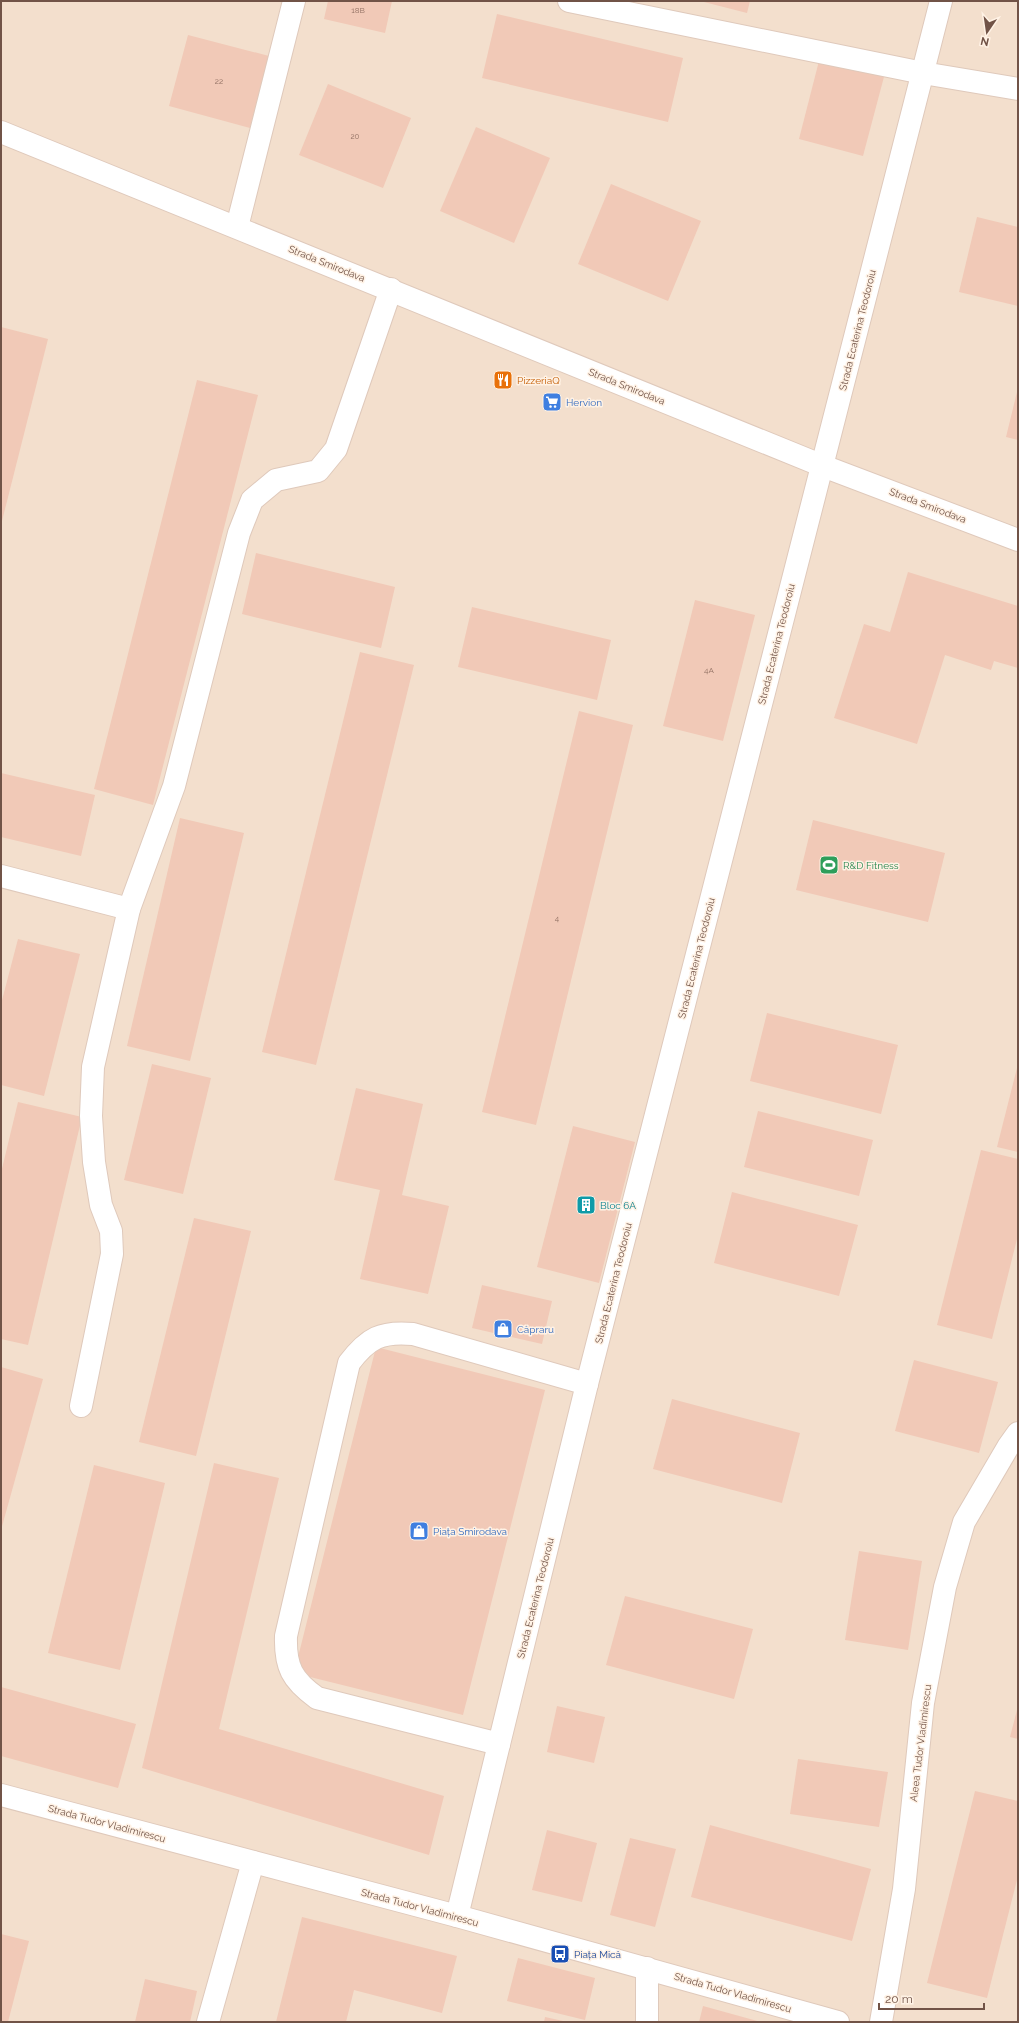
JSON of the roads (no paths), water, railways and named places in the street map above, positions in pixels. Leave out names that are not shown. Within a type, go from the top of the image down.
[{"type":"street","points":[[237,227],[294,1]]},
{"type":"street","points":[[569,1],[922,73],[1018,89]]},
{"type":"street","name":"Strada Ecaterina Teodoroiu","points":[[457,1916],[587,1384],[922,73],[942,1]]},
{"type":"street","name":"Strada Smirodava","points":[[1,132],[822,466],[1018,540]]},
{"type":"street","points":[[81,1406],[112,1254],[111,1231],[100,1205],[94,1162],[91,1116],[93,1067],[129,909],[174,786],[239,533],[252,500],[276,480],[318,471],[336,449],[391,290]]},
{"type":"street","points":[[1,876],[129,909]]},
{"type":"street","points":[[499,1744],[317,1698],[301,1687],[291,1673],[285,1655],[286,1636],[349,1363],[366,1343],[376,1337],[397,1332],[413,1334],[587,1384]]},
{"type":"street","name":"Aleea Tudor Vladimirescu","points":[[881,2022],[904,1889],[922,1703],[945,1587],[964,1522],[1008,1447],[1018,1433]]},
{"type":"street","name":"Strada Tudor Vladimirescu","points":[[1,1796],[457,1916],[838,2022]]},
{"type":"street","points":[[208,2022],[253,1862]]},
{"type":"street","points":[[647,1968],[647,2022]]},
{"type":"place","name":"PizzeriaQ","points":[[503,380]]},
{"type":"place","name":"Hervion","points":[[552,402]]},
{"type":"place","name":"R&D Fitness","points":[[829,865]]},
{"type":"place","name":"Bloc 6A","points":[[586,1205]]},
{"type":"place","name":"Căpraru","points":[[503,1329]]},
{"type":"place","name":"Piața Smirodava","points":[[419,1531]]},
{"type":"place","name":"Piața Mică","points":[[560,1954]]}]
